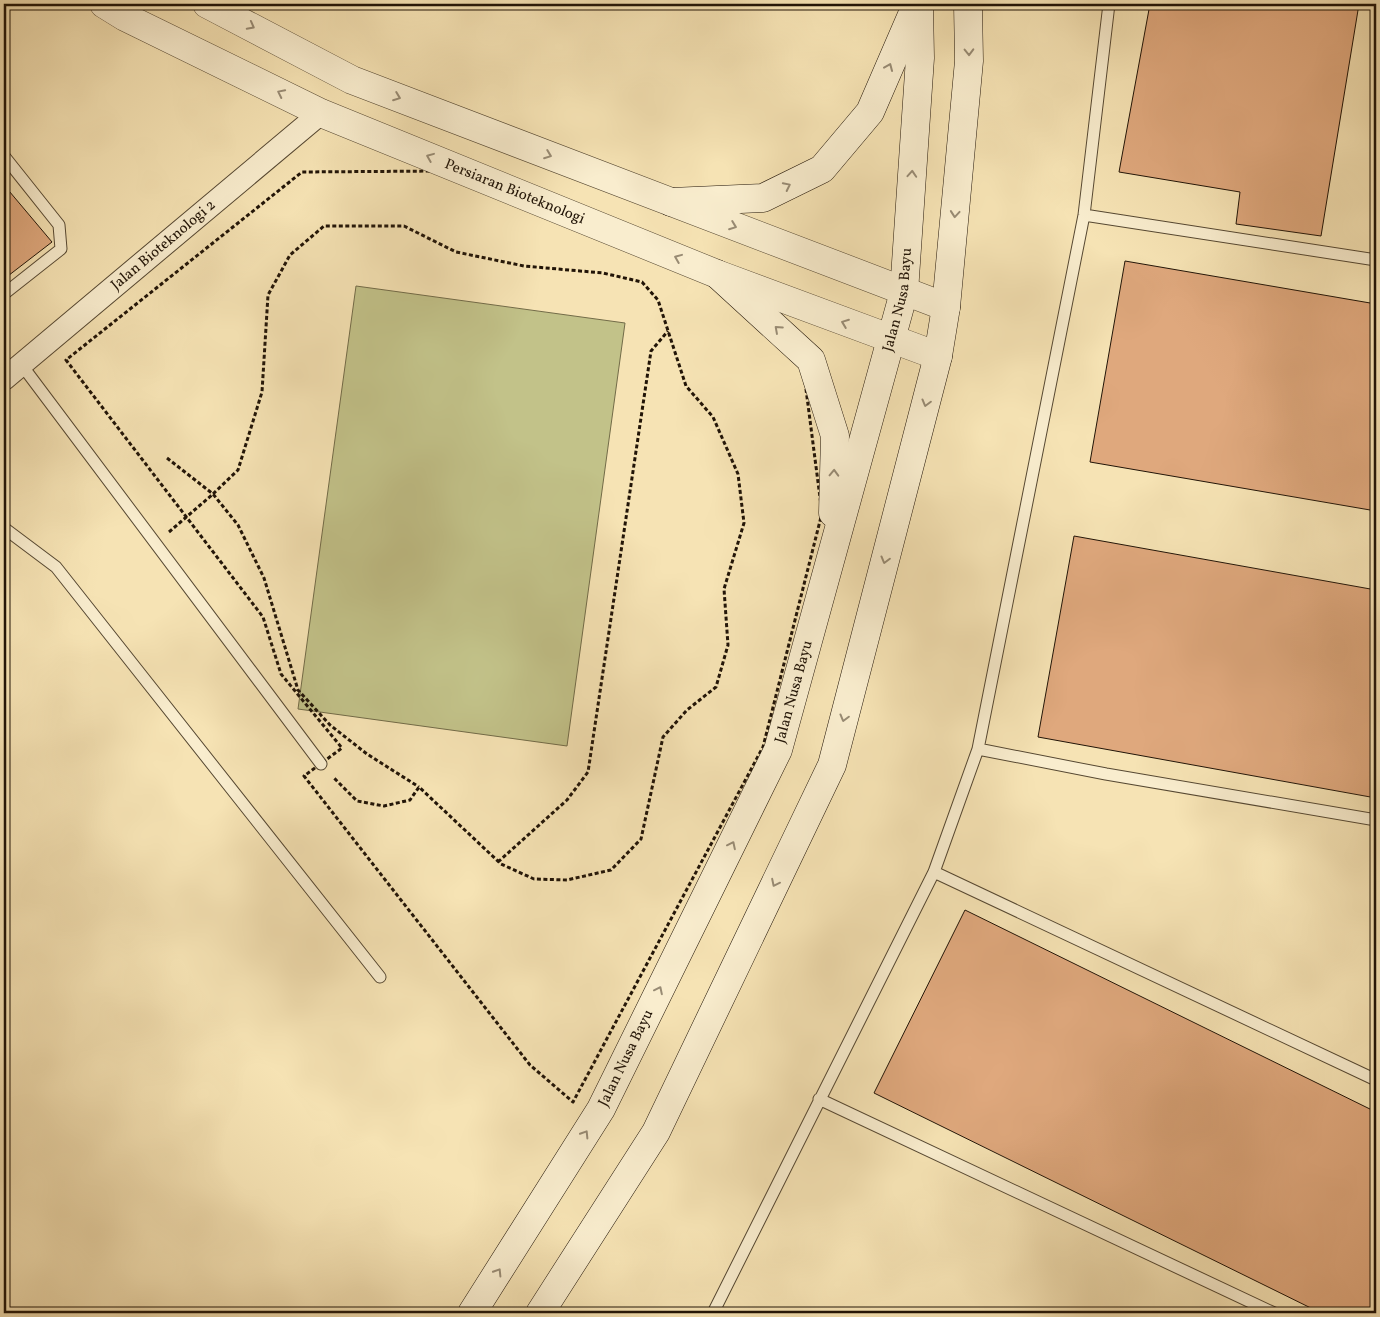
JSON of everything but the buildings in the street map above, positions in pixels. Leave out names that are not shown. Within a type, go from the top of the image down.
[{"type":"main road","name":"Persiaran Bioteknologi","points":[[104,4],[125,17],[322,113],[718,274],[938,356]]},
{"type":"main road","points":[[207,4],[352,80],[946,307]]},
{"type":"main road","points":[[671,202],[763,198],[822,169],[870,112],[918,4]]},
{"type":"main road","name":"Jalan Nusa Bayu","points":[[472,1313],[601,1109],[778,750],[904,292],[920,58],[918,4]]},
{"type":"main road","points":[[540,1313],[656,1132],[832,765],[938,356],[946,307],[969,61],[968,4]]},
{"type":"main road","points":[[718,274],[811,360],[835,436],[831,557]]},
{"type":"street","name":"Jalan Bioteknologi 2","points":[[4,379],[322,113]]},
{"type":"lane","points":[[713,1313],[934,872],[978,749],[1084,215],[1109,4]]},
{"type":"lane","points":[[4,156],[59,225],[61,249],[4,294]]},
{"type":"lane","points":[[1084,215],[1376,260]]},
{"type":"lane","points":[[22,364],[320,764]]},
{"type":"lane","points":[[4,528],[56,567],[380,978]]},
{"type":"lane","points":[[978,749],[1106,774],[1376,820]]},
{"type":"lane","points":[[934,872],[1376,1080]]},
{"type":"lane","points":[[820,1099],[1274,1313]]},
{"type":"path","points":[[302,172],[438,172],[711,283],[803,366],[822,513],[764,747],[573,1102],[530,1065],[304,776],[342,748],[281,674],[263,617],[186,517],[66,360],[302,172]]},
{"type":"path","points":[[156,544],[213,494],[238,470],[262,392],[268,295],[290,255],[324,226],[404,226],[456,252],[524,266],[604,273],[642,282],[658,300],[686,386],[713,417],[738,474],[744,523],[724,589],[728,645],[716,687],[687,710],[663,737],[641,839],[610,870],[567,880],[534,879],[498,862],[419,786],[367,754],[330,725],[298,690],[264,578],[238,525],[213,494],[167,458]]},
{"type":"path","points":[[498,862],[566,800],[588,772],[651,351],[668,331]]},
{"type":"path","points":[[320,764],[357,801],[384,806],[410,800],[419,786]]},
{"type":"green space","points":[[356,286],[625,323],[567,746],[298,709]]}]
